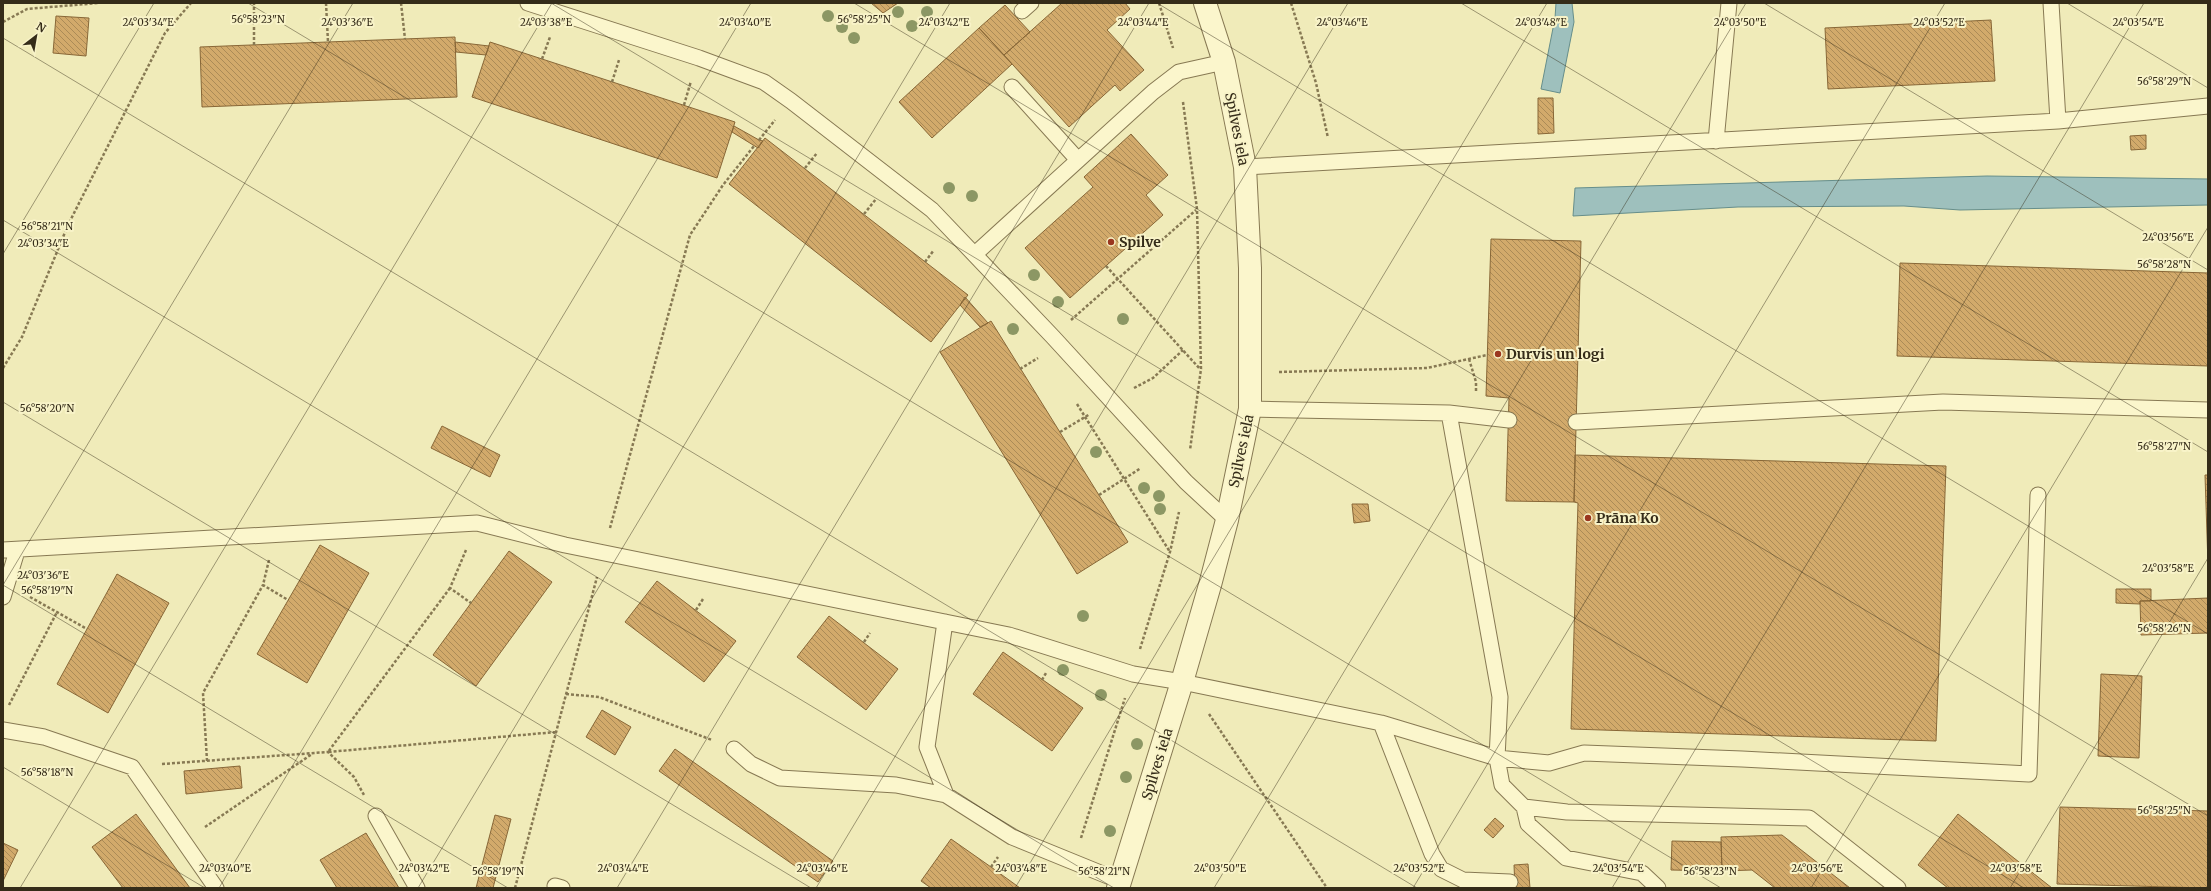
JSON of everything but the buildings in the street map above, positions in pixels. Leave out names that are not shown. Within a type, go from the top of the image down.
[{"type":"street","name":"Spilves iela","points":[[1119,884],[1182,682],[1227,520],[1250,409],[1250,268],[1245,167],[1224,62],[1205,3]]},
{"type":"lane","points":[[528,3],[699,58],[764,82],[932,210],[975,254],[1161,456],[1186,482],[1227,520]]},
{"type":"lane","points":[[1716,141],[1729,3]]},
{"type":"lane","points":[[2051,3],[2058,121]]},
{"type":"lane","points":[[975,254],[1154,92],[1179,72],[1224,62]]},
{"type":"lane","points":[[1012,87],[1078,160]]},
{"type":"lane","points":[[1245,167],[2058,121],[2208,106]]},
{"type":"lane","points":[[1576,422],[1943,402],[2208,410]]},
{"type":"lane","points":[[1250,409],[1449,413],[1509,420]]},
{"type":"lane","points":[[1449,413],[1500,697],[1496,758],[1502,785],[1524,807],[1528,824],[1566,858],[1642,873],[1658,888]]},
{"type":"lane","points":[[5,591],[10,551],[477,523],[566,545],[1009,635],[1133,674],[1182,682],[1381,723],[1496,758],[1550,763],[1584,753],[2029,774],[2038,495]]},
{"type":"lane","points":[[945,622],[927,747],[946,795]]},
{"type":"lane","points":[[1381,723],[1432,854],[1441,869],[1463,880],[1510,882]]},
{"type":"lane","points":[[3,730],[44,737],[132,767],[216,888]]},
{"type":"lane","points":[[734,749],[751,764],[780,778],[896,785],[946,795],[1012,837],[1119,884]]},
{"type":"lane","points":[[1524,807],[1567,812],[1809,818],[1898,888]]},
{"type":"lane","points":[[376,816],[417,888]]},
{"type":"path","points":[[3,22],[27,9],[98,3]]},
{"type":"path","points":[[3,368],[22,338],[68,225],[165,33],[191,3]]},
{"type":"path","points":[[254,3],[254,45]]},
{"type":"path","points":[[326,3],[328,42]]},
{"type":"path","points":[[401,3],[405,39]]},
{"type":"path","points":[[1292,3],[1316,83],[1333,163]]},
{"type":"path","points":[[723,185],[754,146]]},
{"type":"path","points":[[1103,291],[1197,210]]},
{"type":"path","points":[[1106,266],[1201,369]]},
{"type":"path","points":[[1250,372],[1427,368],[1487,355]]},
{"type":"path","points":[[1469,359],[1476,382],[1476,416]]},
{"type":"path","points":[[1073,398],[1170,552]]},
{"type":"path","points":[[1099,495],[1161,456]]},
{"type":"path","points":[[328,752],[450,588],[477,523]]},
{"type":"path","points":[[207,761],[203,693],[263,585],[275,534]]},
{"type":"path","points":[[263,585],[288,600]]},
{"type":"path","points":[[450,588],[471,603]]},
{"type":"path","points":[[5,591],[57,612],[87,629]]},
{"type":"path","points":[[7,709],[57,612]]},
{"type":"path","points":[[1182,682],[1213,719],[1326,888]]},
{"type":"path","points":[[566,694],[599,697],[734,749]]},
{"type":"path","points":[[132,767],[556,732]]},
{"type":"path","points":[[328,752],[354,777],[376,816]]},
{"type":"path","points":[[184,842],[313,753]]},
{"type":"water","points":[[1556,3],[1572,3],[1574,22],[1560,93],[1541,89],[1555,18]]},
{"type":"water","points":[[1987,176],[2208,179],[2208,205],[1960,210],[1904,206],[1738,207],[1573,216],[1575,188]]},
{"type":"place","name":"Spilve","points":[[1111,242]]},
{"type":"place","name":"Durvis un logi","points":[[1498,354]]},
{"type":"place","name":"Prāna Ko","points":[[1588,518]]}]
